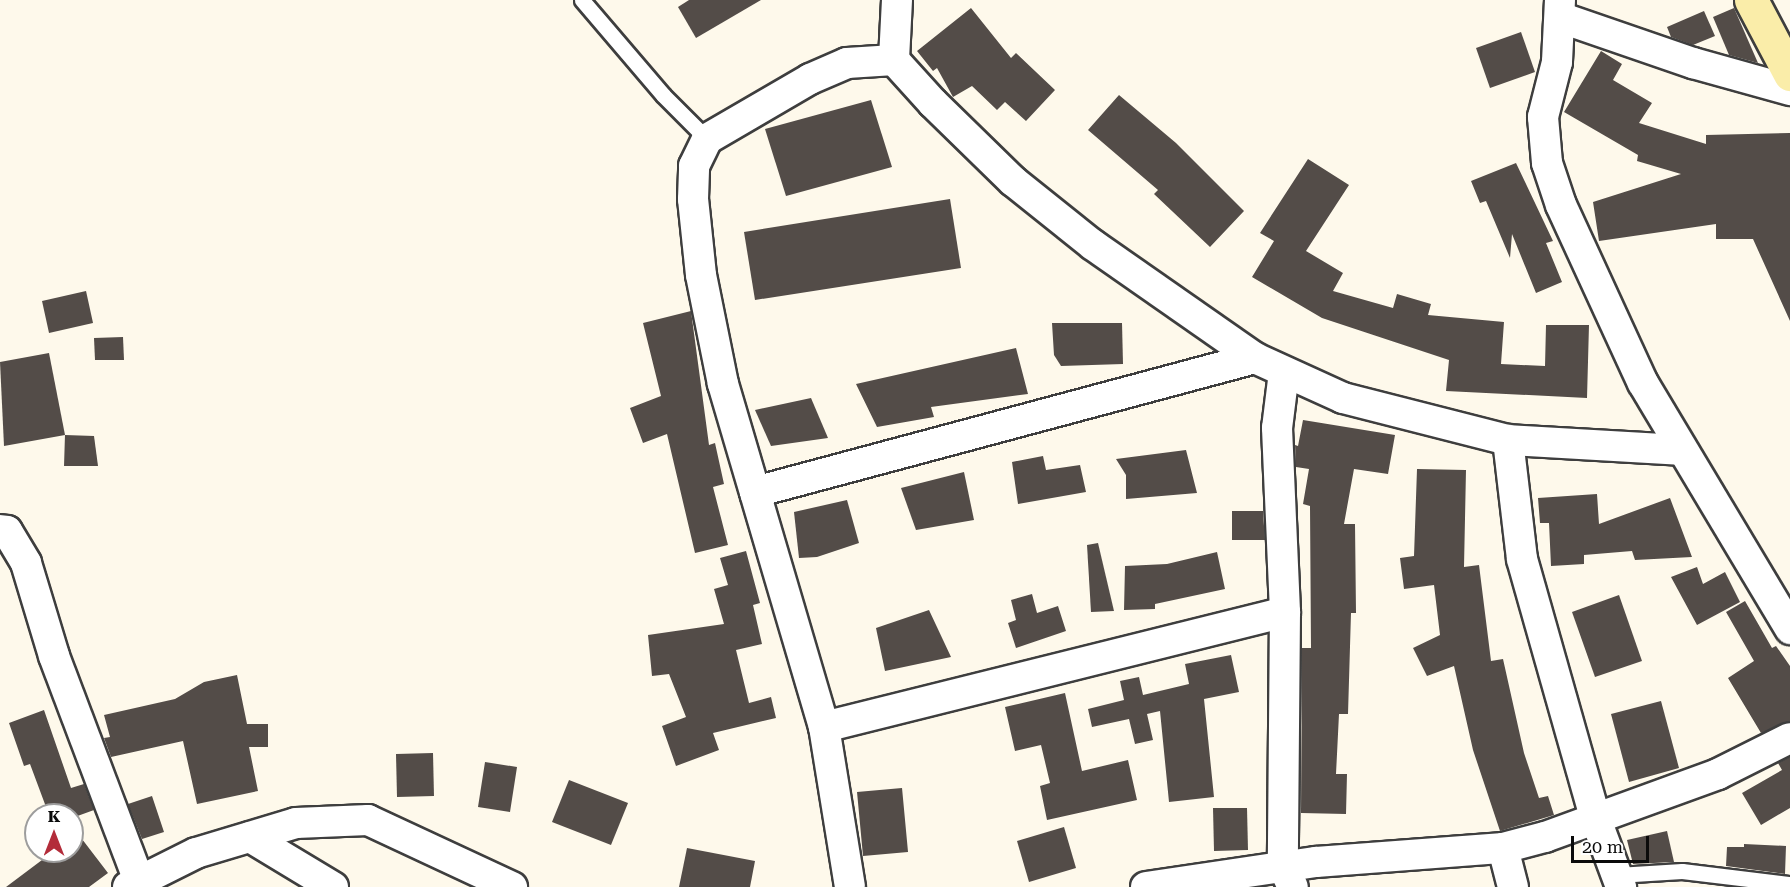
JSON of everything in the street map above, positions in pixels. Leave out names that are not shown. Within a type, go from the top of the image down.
[{"type":"main road","points":[[1751,0],[1790,74]]},
{"type":"street","points":[[897,0],[894,60],[1022,188],[1093,245],[1255,358],[1343,398],[1508,440],[1682,450]]},
{"type":"street","points":[[1790,90],[1693,63],[1561,9],[1557,62],[1543,117],[1547,163],[1599,293],[1643,383],[1790,629]]},
{"type":"street","points":[[850,887],[824,727],[723,384],[701,275],[693,199],[694,166],[707,139],[810,79],[848,63],[894,60]]},
{"type":"street","points":[[755,492],[1255,358]]},
{"type":"street","points":[[1284,372],[1277,428],[1285,612],[1288,876]]},
{"type":"street","points":[[1508,440],[1522,559],[1595,817],[1619,881]]},
{"type":"street","points":[[0,530],[7,531],[26,563],[54,656],[134,884],[196,853],[296,823],[368,820],[512,887]]},
{"type":"street","points":[[824,727],[1285,612]]},
{"type":"street","points":[[1146,887],[1288,876],[1503,848],[1545,837],[1718,774],[1790,738]]},
{"type":"street","points":[[250,837],[333,887]]},
{"type":"street","points":[[1503,848],[1513,887]]},
{"type":"lane","points":[[582,0],[663,95],[707,139]]},
{"type":"lane","points":[[1619,881],[1682,871],[1790,884]]},
{"type":"building","points":[[689,0],[761,0],[696,38],[678,7]]},
{"type":"building","points":[[971,8],[1011,58],[1016,53],[1055,90],[1026,121],[1005,102],[997,110],[972,86],[953,97],[937,68],[933,71],[917,51]]},
{"type":"building","points":[[1734,8],[1758,63],[1729,55],[1713,17]]},
{"type":"building","points":[[1704,11],[1715,36],[1693,45],[1671,37],[1667,27]]},
{"type":"building","points":[[1521,32],[1535,72],[1490,88],[1476,48]]},
{"type":"building","points":[[1601,51],[1622,64],[1613,80],[1652,103],[1639,123],[1706,144],[1706,135],[1790,133],[1790,321],[1753,239],[1716,239],[1716,224],[1599,241],[1593,202],[1681,174],[1637,161],[1638,155],[1564,112]]},
{"type":"building","points":[[1119,95],[1176,143],[1244,211],[1210,247],[1154,194],[1158,190],[1088,130]]},
{"type":"building","points":[[871,100],[892,167],[786,196],[765,129]]},
{"type":"building","points":[[1308,159],[1349,185],[1306,251],[1343,273],[1333,291],[1393,308],[1397,294],[1431,304],[1428,315],[1504,322],[1501,364],[1545,366],[1546,325],[1589,325],[1587,398],[1446,391],[1449,360],[1322,318],[1252,277],[1274,241],[1260,233]]},
{"type":"building","points":[[1516,163],[1553,241],[1546,243],[1562,282],[1536,293],[1512,234],[1510,258],[1486,201],[1480,203],[1471,181]]},
{"type":"building","points":[[950,199],[961,268],[755,300],[744,232]]},
{"type":"building","points":[[86,291],[93,323],[49,333],[42,301]]},
{"type":"building","points":[[691,311],[709,445],[715,443],[724,484],[713,487],[728,545],[695,553],[667,434],[643,443],[630,408],[661,396],[643,323]]},
{"type":"building","points":[[1052,323],[1122,323],[1123,364],[1061,366],[1054,355]]},
{"type":"building","points":[[123,337],[124,360],[95,360],[94,338]]},
{"type":"building","points":[[1016,348],[1028,394],[931,407],[934,417],[877,427],[856,384]]},
{"type":"building","points":[[49,353],[65,435],[4,446],[0,362]]},
{"type":"building","points":[[811,398],[828,438],[771,446],[755,410]]},
{"type":"building","points":[[1303,420],[1395,435],[1388,474],[1354,469],[1344,524],[1355,524],[1356,613],[1351,613],[1348,714],[1339,714],[1336,774],[1347,774],[1346,814],[1301,813],[1302,648],[1311,648],[1310,506],[1303,504],[1309,469],[1296,467],[1295,445],[1298,446]]},
{"type":"building","points":[[65,435],[94,436],[98,466],[64,466]]},
{"type":"building","points":[[1186,450],[1197,493],[1126,499],[1126,475],[1116,459]]},
{"type":"building","points":[[1043,456],[1046,470],[1080,465],[1086,492],[1018,504],[1012,462]]},
{"type":"building","points":[[1417,469],[1466,470],[1464,567],[1479,565],[1491,661],[1503,659],[1524,753],[1539,798],[1548,796],[1554,815],[1500,831],[1473,750],[1454,666],[1427,676],[1413,648],[1440,635],[1434,585],[1404,589],[1400,558],[1414,556]]},
{"type":"building","points":[[964,472],[974,520],[916,530],[901,488]]},
{"type":"building","points":[[1597,494],[1599,524],[1670,498],[1692,557],[1635,560],[1632,551],[1584,555],[1584,564],[1551,566],[1549,523],[1540,523],[1538,498]]},
{"type":"building","points":[[847,500],[859,543],[817,557],[799,558],[794,512]]},
{"type":"building","points":[[1232,511],[1263,511],[1265,540],[1232,540]]},
{"type":"building","points":[[1098,543],[1114,611],[1091,612],[1087,545]]},
{"type":"building","points":[[746,551],[760,603],[753,605],[762,644],[736,650],[749,703],[771,697],[776,718],[713,733],[719,750],[676,766],[662,726],[686,717],[669,674],[652,676],[648,635],[724,624],[714,589],[728,585],[720,558]]},
{"type":"building","points":[[1217,552],[1225,589],[1155,604],[1155,609],[1124,610],[1125,566],[1167,564]]},
{"type":"building","points":[[1697,567],[1703,584],[1725,572],[1740,602],[1697,625],[1671,577]]},
{"type":"building","points":[[1032,594],[1037,613],[1058,606],[1066,631],[1016,648],[1008,623],[1016,620],[1011,600]]},
{"type":"building","points":[[1619,595],[1642,661],[1595,677],[1572,612]]},
{"type":"building","points":[[1745,601],[1772,648],[1776,646],[1790,666],[1790,721],[1761,733],[1728,678],[1754,661],[1726,612]]},
{"type":"building","points":[[929,610],[951,657],[885,671],[876,628]]},
{"type":"building","points":[[1231,655],[1239,692],[1204,699],[1214,797],[1169,802],[1160,711],[1147,714],[1153,740],[1135,744],[1129,719],[1092,727],[1088,709],[1124,700],[1120,681],[1139,677],[1143,695],[1189,684],[1185,664]]},
{"type":"building","points":[[237,675],[247,724],[268,724],[268,747],[249,747],[258,791],[197,804],[183,741],[111,757],[104,738],[110,737],[104,715],[175,699],[204,682]]},
{"type":"building","points":[[1065,693],[1082,771],[1128,760],[1137,800],[1047,820],[1040,786],[1050,783],[1041,745],[1015,751],[1005,707]]},
{"type":"building","points":[[1661,701],[1679,768],[1629,782],[1611,714]]},
{"type":"building","points":[[44,710],[71,788],[84,784],[94,810],[84,814],[84,803],[45,803],[30,764],[24,766],[9,723]]},
{"type":"building","points":[[433,753],[434,796],[397,797],[396,754]]},
{"type":"building","points":[[1790,757],[1790,808],[1761,825],[1742,793],[1782,770],[1778,763]]},
{"type":"building","points":[[485,762],[517,767],[510,812],[478,807]]},
{"type":"building","points":[[569,780],[628,803],[611,845],[552,822]]},
{"type":"building","points":[[902,788],[908,852],[863,856],[857,792]]},
{"type":"building","points":[[152,796],[164,832],[142,839],[128,804]]},
{"type":"building","points":[[1213,808],[1247,808],[1248,850],[1214,851]]},
{"type":"building","points":[[1064,827],[1076,868],[1029,882],[1017,841]]},
{"type":"building","points":[[1667,831],[1674,862],[1633,864],[1627,840]]},
{"type":"building","points":[[84,842],[108,873],[89,887],[6,887],[38,863],[84,863]]},
{"type":"building","points":[[1744,844],[1786,846],[1785,874],[1726,866],[1727,847],[1744,847]]},
{"type":"building","points":[[687,848],[755,861],[750,887],[679,887]]}]
